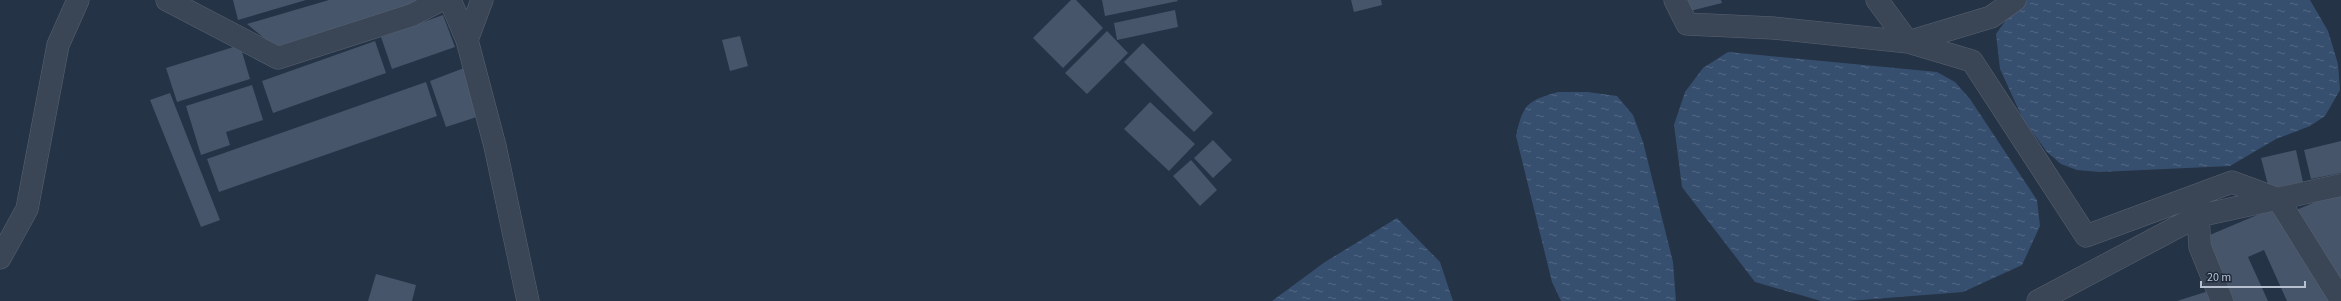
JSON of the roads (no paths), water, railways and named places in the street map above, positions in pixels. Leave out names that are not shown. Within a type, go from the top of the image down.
[{"type":"street","points":[[0,258],[27,209],[58,45],[78,0]]},
{"type":"street","points":[[167,0],[278,58],[412,15],[441,0]]},
{"type":"street","points":[[450,0],[468,40],[495,146],[528,301]]},
{"type":"street","points":[[468,40],[482,0]]},
{"type":"street","points":[[1675,0],[1687,24],[1773,28],[1908,42],[1972,60],[2086,236],[2232,182],[2278,200],[2341,300]]},
{"type":"street","points":[[1877,0],[1908,42]]},
{"type":"street","points":[[1908,42],[1991,17],[2015,0]]},
{"type":"street","points":[[2038,301],[2198,216],[2278,200],[2341,185]]},
{"type":"street","points":[[2198,216],[2200,247],[2222,301]]},
{"type":"water","points":[[2027,0],[2310,0],[2328,31],[2338,64],[2340,90],[2325,116],[2310,126],[2276,139],[2230,166],[2100,172],[2077,170],[2061,164],[2047,152],[2023,119],[2000,69],[1996,34],[2011,13]]},
{"type":"water","points":[[1728,52],[1937,72],[1955,82],[1970,99],[2037,200],[2040,226],[2022,265],[1963,292],[1848,301],[1821,301],[1755,282],[1682,187],[1674,125],[1685,92],[1703,68]]},
{"type":"water","points":[[1558,92],[1587,92],[1617,96],[1633,115],[1643,142],[1673,262],[1676,301],[1561,301],[1552,282],[1516,136],[1521,117],[1528,105],[1539,98]]},
{"type":"water","points":[[1397,218],[1440,262],[1453,301],[1272,301],[1325,262]]}]
